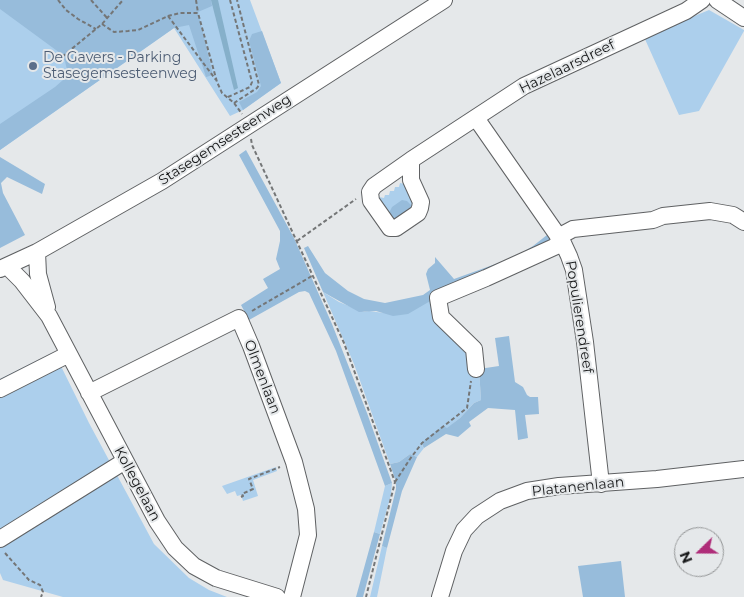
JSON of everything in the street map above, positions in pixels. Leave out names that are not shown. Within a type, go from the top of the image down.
[{"type":"street","name":"Stasegemsesteenweg","points":[[4,267],[37,252],[162,181],[444,0]]},
{"type":"street","name":"Hazelaarsdreef","points":[[370,192],[374,186],[412,160],[539,78],[686,11],[702,0]]},
{"type":"street","points":[[717,0],[744,18]]},
{"type":"street","name":"Populierendreef","points":[[476,118],[560,240],[574,270],[585,342],[601,484]]},
{"type":"street","points":[[370,192],[371,201],[390,228],[396,228],[418,213],[421,202],[411,180],[412,160]]},
{"type":"street","points":[[476,369],[474,349],[440,318],[438,298],[486,278],[560,240],[572,229],[653,220],[663,216],[710,211],[733,215],[744,222]]},
{"type":"street","name":"Kollegelaan","points":[[37,252],[38,274],[49,316]]},
{"type":"street","name":"Kollegelaan","points":[[4,267],[22,281],[49,316],[157,521],[175,548],[194,566],[216,578],[277,597]]},
{"type":"street","points":[[89,393],[239,318]]},
{"type":"street","name":"Olmenlaan","points":[[239,318],[294,462],[306,508],[308,534],[292,597]]},
{"type":"street","points":[[0,389],[69,354]]},
{"type":"street","points":[[2,546],[125,461]]},
{"type":"street","name":"Platanenlaan","points":[[440,597],[454,551],[464,530],[477,516],[500,501],[527,491],[559,486],[601,484],[744,469]]},
{"type":"path","points":[[58,0],[66,10],[96,29]]},
{"type":"path","points":[[91,0],[108,19]]},
{"type":"path","points":[[57,61],[108,19],[123,0]]},
{"type":"path","points":[[196,0],[217,82],[222,93],[234,103],[249,125],[252,146],[344,343],[395,482]]},
{"type":"path","points":[[228,98],[250,87],[252,82],[230,0]]},
{"type":"path","points":[[234,103],[259,85],[237,0]]},
{"type":"path","points":[[102,24],[114,32],[138,30],[168,16],[180,13],[198,13]]},
{"type":"path","points":[[168,16],[217,82]]},
{"type":"path","points":[[297,241],[370,192]]},
{"type":"path","points":[[239,318],[312,276]]},
{"type":"path","points":[[366,597],[395,482],[418,447],[431,434],[467,408],[470,383],[476,369]]},
{"type":"path","points":[[241,497],[243,496],[242,494],[253,489],[250,479],[294,462]]},
{"type":"path","points":[[2,546],[29,580],[40,586],[43,592],[41,597]]},
{"type":"shaded area","points":[[0,0],[250,0],[281,83],[243,110],[230,116],[174,28],[0,150]]},
{"type":"shaded area","points":[[0,0],[211,0],[212,6],[198,12],[213,75],[206,77],[189,25],[174,28],[0,150],[0,124],[55,87],[63,80],[67,70],[65,61],[60,53],[0,9]]},
{"type":"shaded area","points":[[211,0],[218,0],[238,88],[234,90]]},
{"type":"shaded area","points":[[709,10],[744,31],[699,111],[679,115],[644,37]]},
{"type":"shaded area","points":[[262,31],[281,83],[243,110],[239,102],[257,92],[261,86],[249,41],[252,34]]},
{"type":"shaded area","points":[[246,150],[294,238],[332,324],[392,483],[385,486],[336,351],[309,293],[305,291],[299,292],[249,320],[241,305],[268,288],[263,279],[280,269],[276,259],[280,231],[239,155]]},
{"type":"shaded area","points":[[0,157],[45,184],[42,194],[7,177],[1,183],[3,193],[25,235],[0,248]]},
{"type":"shaded area","points":[[404,179],[415,209],[389,219],[375,193],[379,187],[379,197],[384,198],[385,195],[389,195],[390,191],[394,191],[395,187],[399,187],[400,183],[404,184]]},
{"type":"shaded area","points":[[402,200],[407,201],[415,209],[394,220],[389,213],[392,207]]},
{"type":"shaded area","points":[[547,235],[553,243],[432,300],[408,314],[393,316],[376,311],[359,312],[323,292],[304,248],[308,246],[325,273],[348,291],[364,299],[385,303],[423,295],[430,290],[426,274],[428,269],[435,263],[435,257],[454,279],[515,257]]},
{"type":"shaded area","points":[[323,292],[339,302],[364,312],[384,313],[432,300],[471,351],[479,369],[481,400],[474,403],[447,429],[421,444],[424,448],[417,457],[410,454],[399,462],[390,464],[354,364]]},
{"type":"shaded area","points":[[509,336],[515,382],[523,387],[530,397],[538,397],[539,414],[525,415],[528,438],[518,440],[515,410],[488,408],[469,422],[471,426],[458,437],[446,434],[424,448],[421,443],[443,426],[447,428],[474,403],[481,400],[479,369],[499,366],[495,338]]},
{"type":"shaded area","points":[[54,352],[89,423],[154,544],[189,578],[209,590],[227,597],[63,597],[3,580],[0,573],[0,379]]},
{"type":"shaded area","points":[[410,454],[417,457],[402,491],[387,548],[382,546],[396,489],[396,482],[390,464],[399,462]]},
{"type":"shaded area","points":[[276,467],[277,471],[253,480],[258,496],[243,501],[241,495],[237,496],[235,491],[227,494],[222,486]]},
{"type":"shaded area","points":[[392,483],[391,495],[380,534],[374,532],[385,486]]},
{"type":"shaded area","points":[[374,532],[380,534],[363,597],[356,597]]},
{"type":"shaded area","points":[[382,546],[387,548],[377,597],[370,597]]},
{"type":"shaded area","points":[[621,561],[625,597],[583,597],[578,566]]},
{"type":"place","name":"De Gavers - Parking Stasegemsesteenweg","points":[[33,66]]}]
